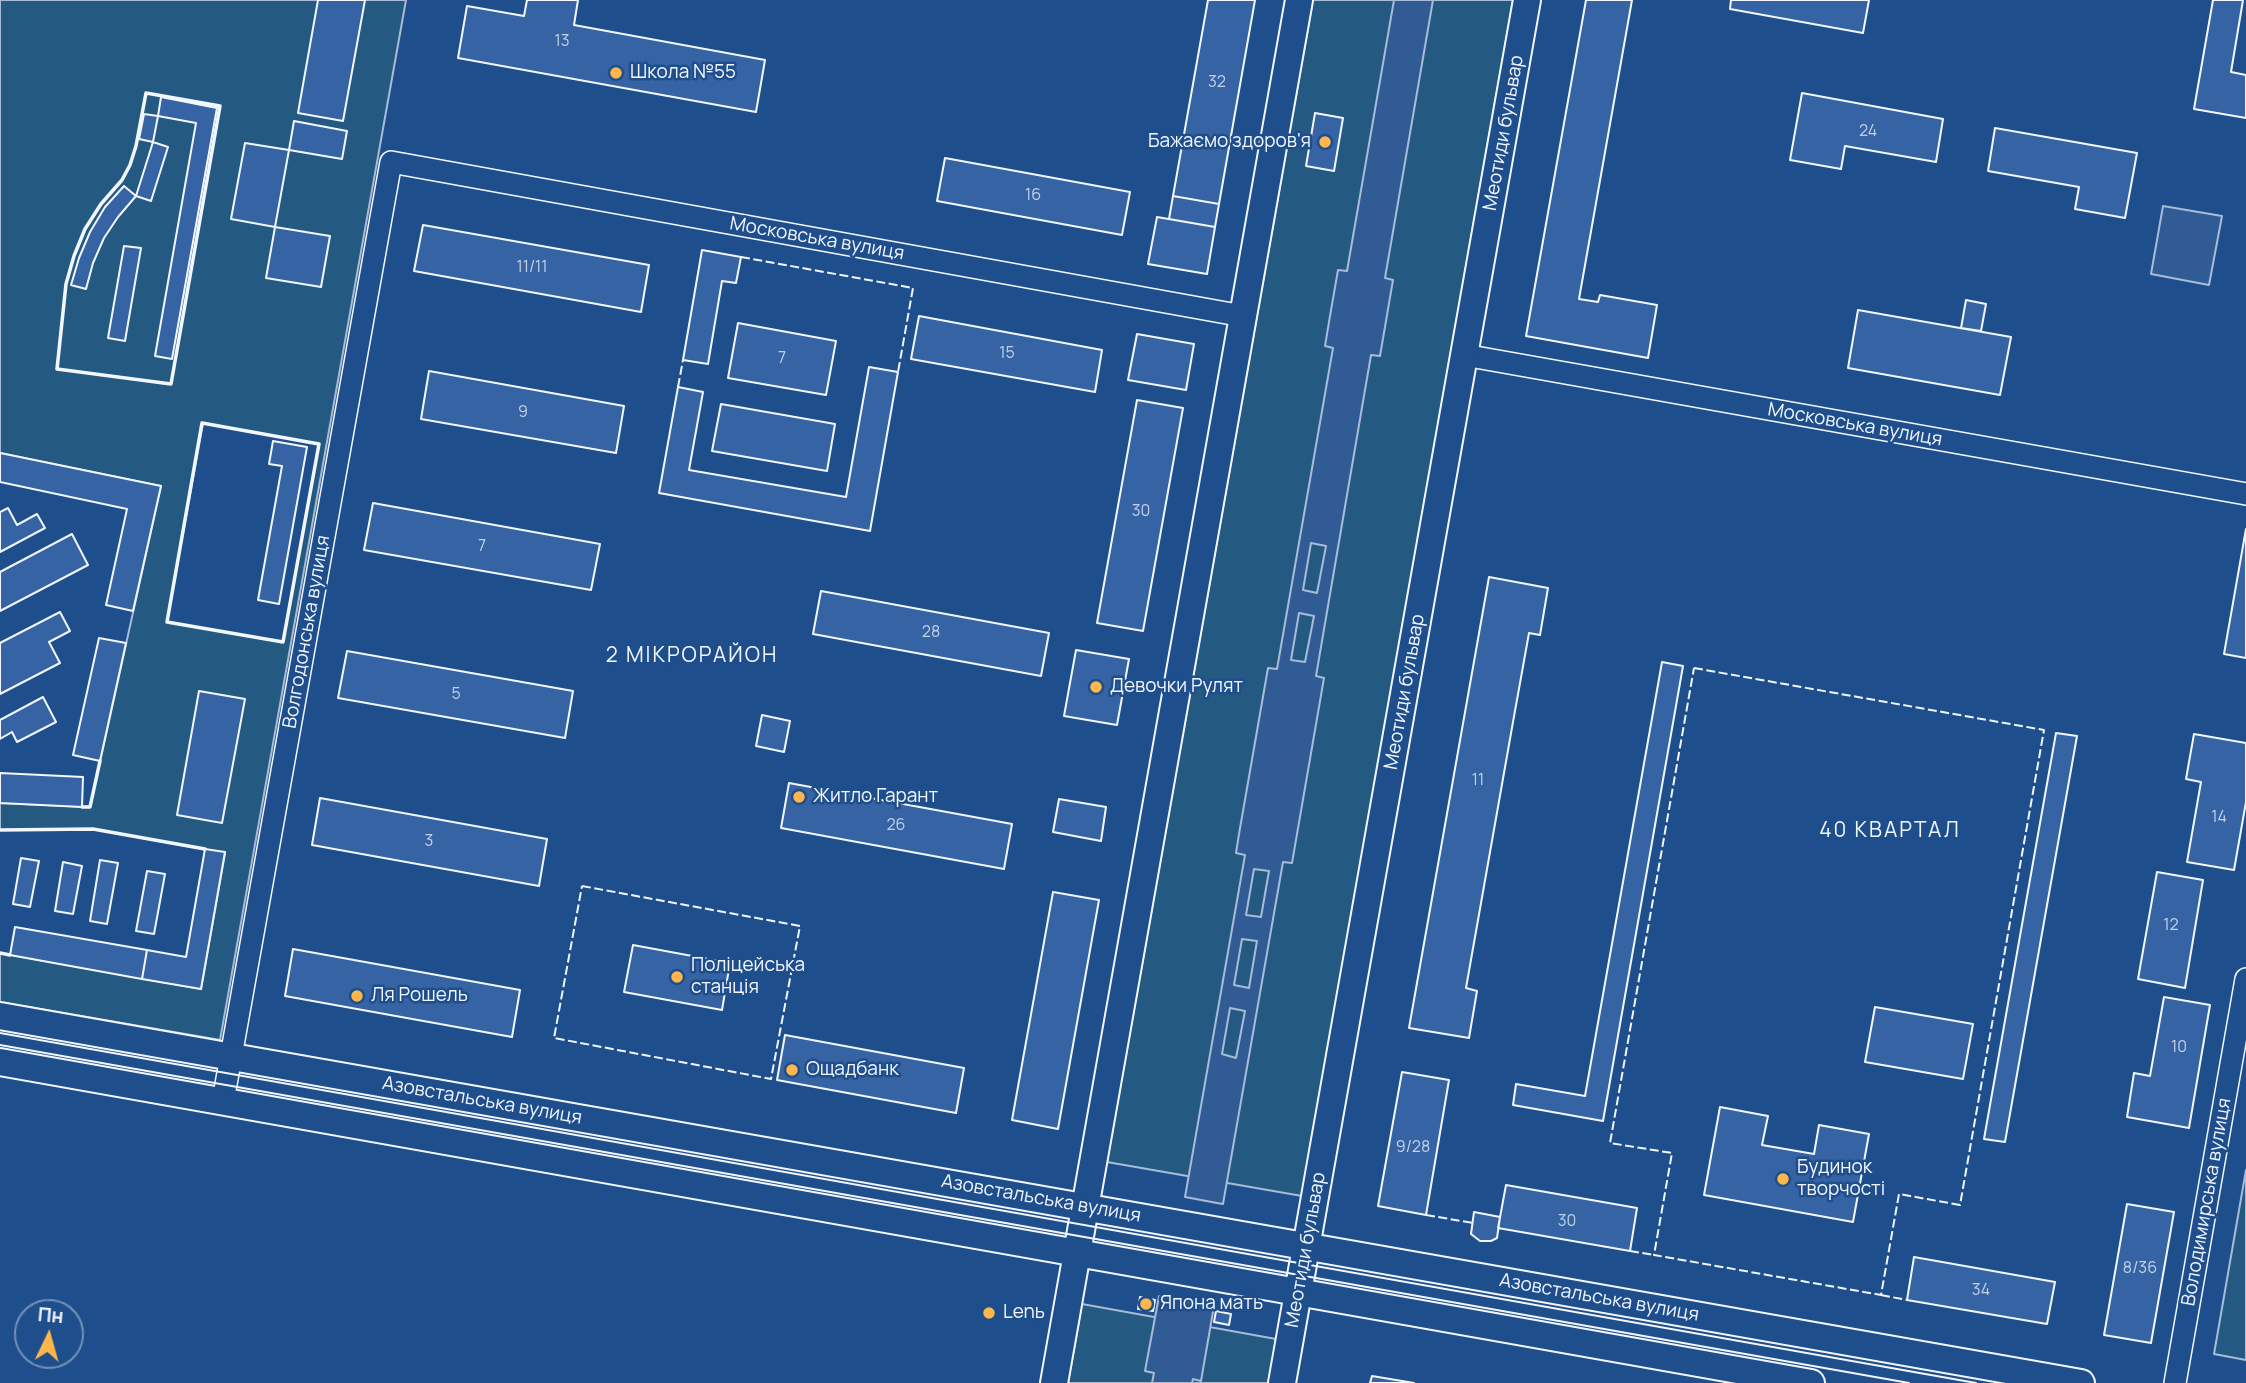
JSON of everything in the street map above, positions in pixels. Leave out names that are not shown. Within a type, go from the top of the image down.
[{"type":"street","points":[[1054,1383],[1299,0]]},
{"type":"street","name":"Меотиди бульвар","points":[[1282,1383],[1527,0]]},
{"type":"street","name":"Московська вулиця","points":[[391,162],[1243,316]]},
{"type":"street","name":"Волгодонська вулиця","points":[[223,1101],[391,162]]},
{"type":"street","name":"Московська вулиця","points":[[1464,355],[2246,494]]},
{"type":"street","name":"Володимирська вулиця","points":[[2175,1383],[2246,979]]},
{"type":"street","name":"Азовстальська вулиця","points":[[0,1016],[2081,1383]]},
{"type":"street","points":[[0,1062],[1811,1383]]},
{"type":"shaded area","points":[[0,0],[406,0],[220,1040],[0,1002],[0,953],[201,989],[225,853],[93,829],[0,830],[0,803],[90,807],[161,486],[0,453]],"holes":[[[203,423],[319,444],[283,642],[167,622]]]},
{"type":"shaded area","points":[[1313,0],[1513,0],[1302,1196],[1107,1162]]},
{"type":"shaded area","points":[[1394,0],[1433,0],[1385,278],[1393,280],[1380,356],[1371,355],[1316,676],[1324,678],[1292,863],[1283,862],[1223,1204],[1185,1197],[1245,855],[1236,853],[1268,668],[1277,669],[1333,348],[1325,346],[1338,270],[1347,271]],"holes":[[[1311,543],[1326,546],[1317,593],[1303,590]],[[1299,613],[1314,616],[1305,662],[1291,660]],[[1254,869],[1269,871],[1261,917],[1246,915]],[[1242,939],[1257,941],[1249,988],[1234,985]],[[1230,1008],[1245,1011],[1236,1058],[1222,1054]]]},
{"type":"shaded area","points":[[2163,206],[2222,216],[2209,285],[2151,274]]},
{"type":"shaded area","points":[[2246,1170],[2246,1360],[2214,1354]]},
{"type":"shaded area","points":[[1159,1296],[1214,1306],[1201,1381],[1193,1379],[1192,1383],[1152,1383],[1154,1373],[1145,1371]]},
{"type":"shaded area","points":[[1082,1304],[1276,1339],[1269,1383],[1068,1383]]},
{"type":"building","points":[[318,0],[365,0],[343,121],[298,113]]},
{"type":"building","points":[[527,0],[578,0],[574,25],[765,60],[756,112],[458,58],[467,6],[524,16]]},
{"type":"building","points":[[1208,0],[1255,0],[1219,204],[1173,196]]},
{"type":"building","points":[[1586,0],[1632,0],[1579,299],[1598,302],[1600,295],[1657,305],[1648,358],[1526,336]]},
{"type":"building","points":[[1731,0],[1869,0],[1863,33],[1730,9]]},
{"type":"building","points":[[2213,0],[2243,0],[2231,72],[2246,75],[2246,118],[2194,109]]},
{"type":"building","points":[[1802,93],[1943,119],[1936,162],[1845,146],[1841,169],[1790,160]]},
{"type":"building","points":[[161,97],[217,108],[172,359],[155,356],[196,123],[158,116]]},
{"type":"building","points":[[1315,113],[1343,118],[1334,171],[1306,166]]},
{"type":"building","points":[[144,114],[158,116],[153,142],[139,139]]},
{"type":"building","points":[[294,121],[347,131],[342,159],[289,150]]},
{"type":"building","points":[[1995,128],[2137,153],[2125,218],[2075,209],[2079,187],[1988,171]]},
{"type":"building","points":[[153,142],[168,147],[151,201],[136,196]]},
{"type":"building","points":[[245,143],[289,150],[275,227],[231,219]]},
{"type":"building","points":[[945,158],[1130,192],[1122,235],[937,201]]},
{"type":"building","points":[[124,186],[136,196],[104,238],[86,289],[71,285],[90,232],[105,207]]},
{"type":"building","points":[[1173,196],[1219,204],[1215,227],[1169,219]]},
{"type":"building","points":[[1157,217],[1215,227],[1207,274],[1148,264]]},
{"type":"building","points":[[423,225],[649,265],[641,312],[414,271]]},
{"type":"building","points":[[275,227],[330,236],[321,287],[266,278]]},
{"type":"building","points":[[124,246],[141,248],[125,341],[108,338]]},
{"type":"building","points":[[702,250],[741,257],[736,283],[722,281],[708,364],[683,360]]},
{"type":"building","points":[[1966,300],[1986,304],[1981,331],[1961,328]]},
{"type":"building","points":[[1858,310],[2011,337],[2000,395],[1848,368]]},
{"type":"building","points":[[919,316],[1102,350],[1095,392],[911,359]]},
{"type":"building","points":[[738,323],[836,341],[826,395],[728,378]]},
{"type":"building","points":[[1137,334],[1194,344],[1186,390],[1128,380]]},
{"type":"building","points":[[869,367],[898,372],[870,531],[659,493],[678,387],[703,392],[689,470],[846,497]]},
{"type":"building","points":[[429,371],[624,406],[616,453],[421,419]]},
{"type":"building","points":[[1137,400],[1183,408],[1143,631],[1097,623]]},
{"type":"building","points":[[721,404],[835,424],[827,471],[712,451]]},
{"type":"building","points":[[273,441],[307,447],[279,604],[258,600],[282,466],[269,464]]},
{"type":"building","points":[[0,453],[161,486],[133,611],[106,605],[127,509],[0,482]]},
{"type":"building","points":[[373,503],[600,544],[591,590],[364,550]]},
{"type":"building","points":[[8,508],[17,525],[37,514],[45,528],[0,552],[0,512]]},
{"type":"building","points":[[2246,529],[2246,658],[2224,654]]},
{"type":"building","points":[[72,534],[88,565],[0,611],[0,572]]},
{"type":"building","points":[[1489,577],[1548,588],[1540,635],[1529,633],[1466,988],[1477,991],[1469,1038],[1409,1028]]},
{"type":"building","points":[[821,591],[1049,633],[1041,676],[813,634]]},
{"type":"building","points":[[60,612],[70,631],[49,642],[60,663],[0,694],[0,643]]},
{"type":"building","points":[[99,638],[126,643],[100,761],[73,755]]},
{"type":"building","points":[[1076,650],[1129,659],[1117,725],[1064,716]]},
{"type":"building","points":[[347,651],[573,691],[565,738],[338,698]]},
{"type":"building","points":[[1662,662],[1683,666],[1603,1121],[1513,1105],[1516,1084],[1585,1096]]},
{"type":"building","points":[[199,691],[245,699],[222,823],[177,815]]},
{"type":"building","points":[[43,697],[56,722],[17,742],[12,732],[0,739],[0,720]]},
{"type":"building","points":[[762,715],[790,721],[784,752],[756,746]]},
{"type":"building","points":[[2056,733],[2077,736],[2005,1142],[1984,1139]]},
{"type":"building","points":[[2194,734],[2246,743],[2246,802],[2234,870],[2187,862],[2201,782],[2186,779]]},
{"type":"building","points":[[0,773],[83,777],[82,807],[0,803]]},
{"type":"building","points":[[789,783],[1012,824],[1004,869],[781,828]]},
{"type":"building","points":[[320,798],[547,839],[539,886],[312,845]]},
{"type":"building","points":[[1059,799],[1106,807],[1101,841],[1053,832]]},
{"type":"building","points":[[205,849],[225,852],[201,989],[142,979],[147,950],[186,957]]},
{"type":"building","points":[[21,858],[39,861],[30,907],[13,904]]},
{"type":"building","points":[[100,860],[118,863],[107,924],[90,921]]},
{"type":"building","points":[[63,862],[82,866],[73,914],[55,911]]},
{"type":"building","points":[[147,871],[165,874],[154,934],[136,931]]},
{"type":"building","points":[[2157,872],[2203,880],[2185,988],[2138,979]]},
{"type":"building","points":[[1053,892],[1099,900],[1058,1129],[1012,1120]]},
{"type":"building","points":[[15,927],[147,950],[142,979],[10,955]]},
{"type":"building","points":[[633,945],[730,963],[722,1010],[624,992]]},
{"type":"building","points":[[293,949],[520,990],[512,1037],[285,996]]},
{"type":"building","points":[[2164,997],[2210,1005],[2189,1128],[2127,1117],[2134,1073],[2150,1076]]},
{"type":"building","points":[[1875,1007],[1973,1024],[1963,1079],[1865,1062]]},
{"type":"building","points":[[785,1035],[964,1068],[956,1113],[777,1080]]},
{"type":"building","points":[[1402,1072],[1449,1080],[1426,1215],[1378,1206]]},
{"type":"building","points":[[1720,1107],[1768,1116],[1762,1145],[1814,1154],[1819,1125],[1869,1134],[1853,1222],[1704,1195]]},
{"type":"building","points":[[1506,1185],[1637,1208],[1630,1251],[1498,1228]]},
{"type":"building","points":[[2127,1204],[2174,1212],[2151,1343],[2104,1335]]},
{"type":"building","points":[[1474,1212],[1500,1217],[1497,1238],[1480,1241],[1471,1234]]},
{"type":"building","points":[[1914,1257],[2055,1282],[2047,1324],[1907,1300]]},
{"type":"building","points":[[1140,1297],[1155,1300],[1153,1311],[1138,1309]]},
{"type":"building","points":[[1216,1311],[1231,1314],[1229,1325],[1214,1322]]},
{"type":"building","points":[[1372,1376],[1414,1383],[1370,1383]]},
{"type":"tram line","points":[[0,1033],[1976,1383]]},
{"type":"tram line","points":[[0,1045],[1909,1383]]},
{"type":"fence","points":[[741,257],[913,288],[898,372]]},
{"type":"fence","points":[[678,387],[683,360]]},
{"type":"fence","points":[[1694,668],[2044,730],[1960,1205],[1899,1194],[1881,1295],[1654,1255],[1672,1153],[1610,1143],[1694,668]]},
{"type":"fence","points":[[582,886],[800,926],[771,1079],[554,1038],[582,886]]},
{"type":"fence","points":[[1426,1215],[1473,1223]]},
{"type":"fence","points":[[1630,1251],[1654,1255]]},
{"type":"fence","points":[[1881,1295],[1907,1300]]},
{"type":"wall","points":[[146,93],[220,106],[171,384],[57,369],[66,284],[74,256],[85,229],[130,165],[146,93]]},
{"type":"wall","points":[[202,423],[319,444],[283,642],[167,622],[202,423]]},
{"type":"wall","points":[[82,807],[90,807],[100,761]]},
{"type":"wall","points":[[0,830],[93,829],[205,849]]},
{"type":"wall","points":[[0,953],[10,955]]},
{"type":"place","name":"Школа №55","points":[[616,73]]},
{"type":"place","name":"Бажаємо здоров'я","points":[[1325,142]]},
{"type":"place","name":"Девочки Рулят","points":[[1096,687]]},
{"type":"place","name":"Житло Гарант","points":[[799,797]]},
{"type":"place","name":"Поліцейська станція","points":[[677,977]]},
{"type":"place","name":"Ля Рошель","points":[[357,996]]},
{"type":"place","name":"Ощадбанк","points":[[792,1070]]},
{"type":"place","name":"Будинок творчості","points":[[1783,1179]]},
{"type":"place","name":"Япона мать","points":[[1146,1304]]},
{"type":"place","name":"Lenь","points":[[989,1313]]},
{"type":"district","name":"2 МІКРОРАЙОН","points":[[692,656]]},
{"type":"district","name":"40 КВАРТАЛ","points":[[1890,831]]}]
